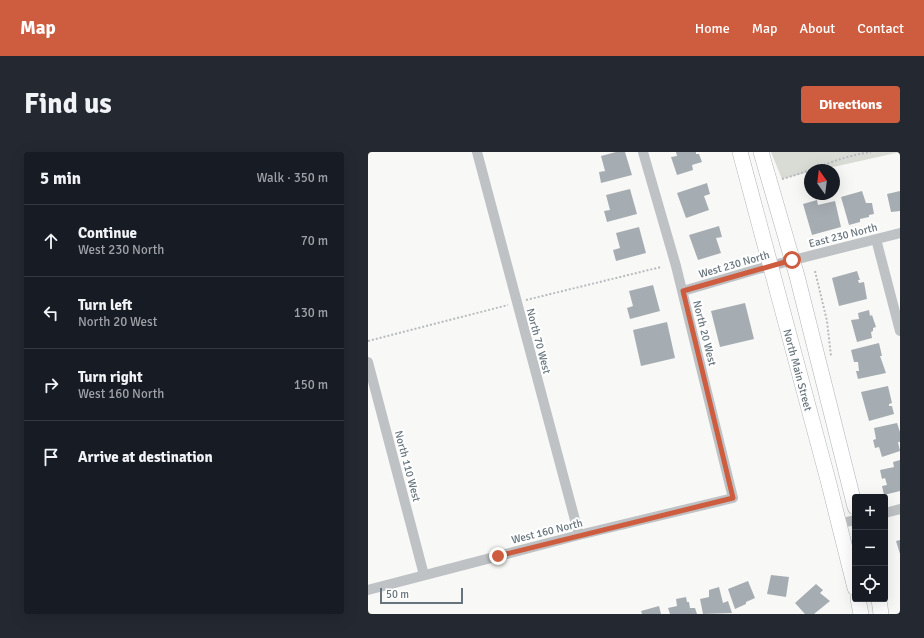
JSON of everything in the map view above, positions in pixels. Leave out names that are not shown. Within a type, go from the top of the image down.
[{"type":"main road","name":"North Main Street","points":[[740,152],[852,577]]},
{"type":"main road","name":"North Main Street","points":[[761,152],[792,260],[852,495]]},
{"type":"main road","points":[[859,602],[861,614]]},
{"type":"main road","points":[[879,602],[881,614]]},
{"type":"street","name":"North 70 West","points":[[478,152],[516,302],[579,535]]},
{"type":"street","name":"North 20 West","points":[[643,152],[683,291],[733,498]]},
{"type":"street","name":"East 230 North","points":[[792,260],[900,233]]},
{"type":"street","points":[[876,239],[900,331]]},
{"type":"street","name":"West 230 North","points":[[683,291],[792,260]]},
{"type":"street","name":"North 110 West","points":[[368,362],[424,575]]},
{"type":"street","name":"West 160 North","points":[[368,590],[579,535],[733,498]]},
{"type":"street","points":[[888,512],[900,509]]},
{"type":"street","points":[[838,524],[852,521]]},
{"type":"path","points":[[782,179],[794,176],[838,159],[871,152]]},
{"type":"path","points":[[368,341],[516,302],[661,267]]},
{"type":"path","points":[[815,271],[828,321],[832,360]]},
{"type":"shaded area","points":[[771,152],[900,152],[840,166],[840,164],[804,164],[804,174],[782,179]]},
{"type":"building","points":[[616,152],[625,152],[632,175],[601,183],[599,172],[605,171],[601,156]]},
{"type":"building","points":[[676,152],[696,152],[696,154],[699,154],[702,162],[692,165],[693,170],[677,175],[671,157],[677,156]]},
{"type":"building","points":[[707,183],[710,194],[704,196],[709,210],[686,218],[677,193]]},
{"type":"building","points":[[630,189],[637,214],[607,222],[604,211],[610,210],[606,195]]},
{"type":"building","points":[[862,191],[866,203],[872,203],[874,214],[860,219],[860,222],[849,225],[841,197]]},
{"type":"building","points":[[900,191],[900,211],[891,212],[887,194]]},
{"type":"building","points":[[817,200],[818,205],[835,201],[841,227],[812,235],[803,204]]},
{"type":"building","points":[[719,226],[722,237],[716,238],[721,253],[698,260],[689,235]]},
{"type":"building","points":[[639,227],[646,253],[616,261],[613,250],[620,248],[616,233]]},
{"type":"building","points":[[857,271],[860,280],[858,280],[859,283],[864,282],[867,299],[839,306],[832,278]]},
{"type":"building","points":[[653,285],[660,311],[630,319],[627,308],[633,306],[629,291]]},
{"type":"building","points":[[745,303],[754,339],[720,347],[711,311]]},
{"type":"building","points":[[869,310],[870,316],[872,315],[876,327],[873,328],[873,331],[871,332],[872,338],[857,342],[851,320],[859,319],[858,313]]},
{"type":"building","points":[[667,322],[675,358],[641,366],[633,330]]},
{"type":"building","points":[[879,343],[882,356],[880,356],[886,373],[858,379],[856,371],[859,371],[858,362],[854,362],[851,350]]},
{"type":"building","points":[[888,386],[892,403],[889,404],[889,406],[892,406],[894,414],[869,421],[861,392]]},
{"type":"building","points":[[897,423],[900,432],[900,442],[898,442],[900,451],[882,457],[879,447],[875,448],[873,440],[876,439],[874,428]]},
{"type":"building","points":[[900,460],[900,491],[884,494],[882,486],[887,485],[885,478],[882,479],[880,470],[894,467],[893,462]]},
{"type":"building","points":[[900,540],[900,554],[896,541]]},
{"type":"building","points":[[771,575],[789,577],[786,597],[767,594]]},
{"type":"building","points":[[748,581],[755,598],[735,609],[728,589]]},
{"type":"building","points":[[816,584],[823,590],[820,593],[830,601],[814,614],[805,614],[795,603]]},
{"type":"building","points":[[719,587],[723,603],[728,601],[732,613],[703,614],[700,599],[709,597],[709,590]]},
{"type":"building","points":[[686,597],[690,608],[695,608],[697,614],[670,614],[668,608],[677,606],[676,599]]},
{"type":"building","points":[[659,606],[661,614],[642,614],[641,611]]},
{"type":"route","points":[[498,556],[733,498],[683,291],[792,260]]}]
